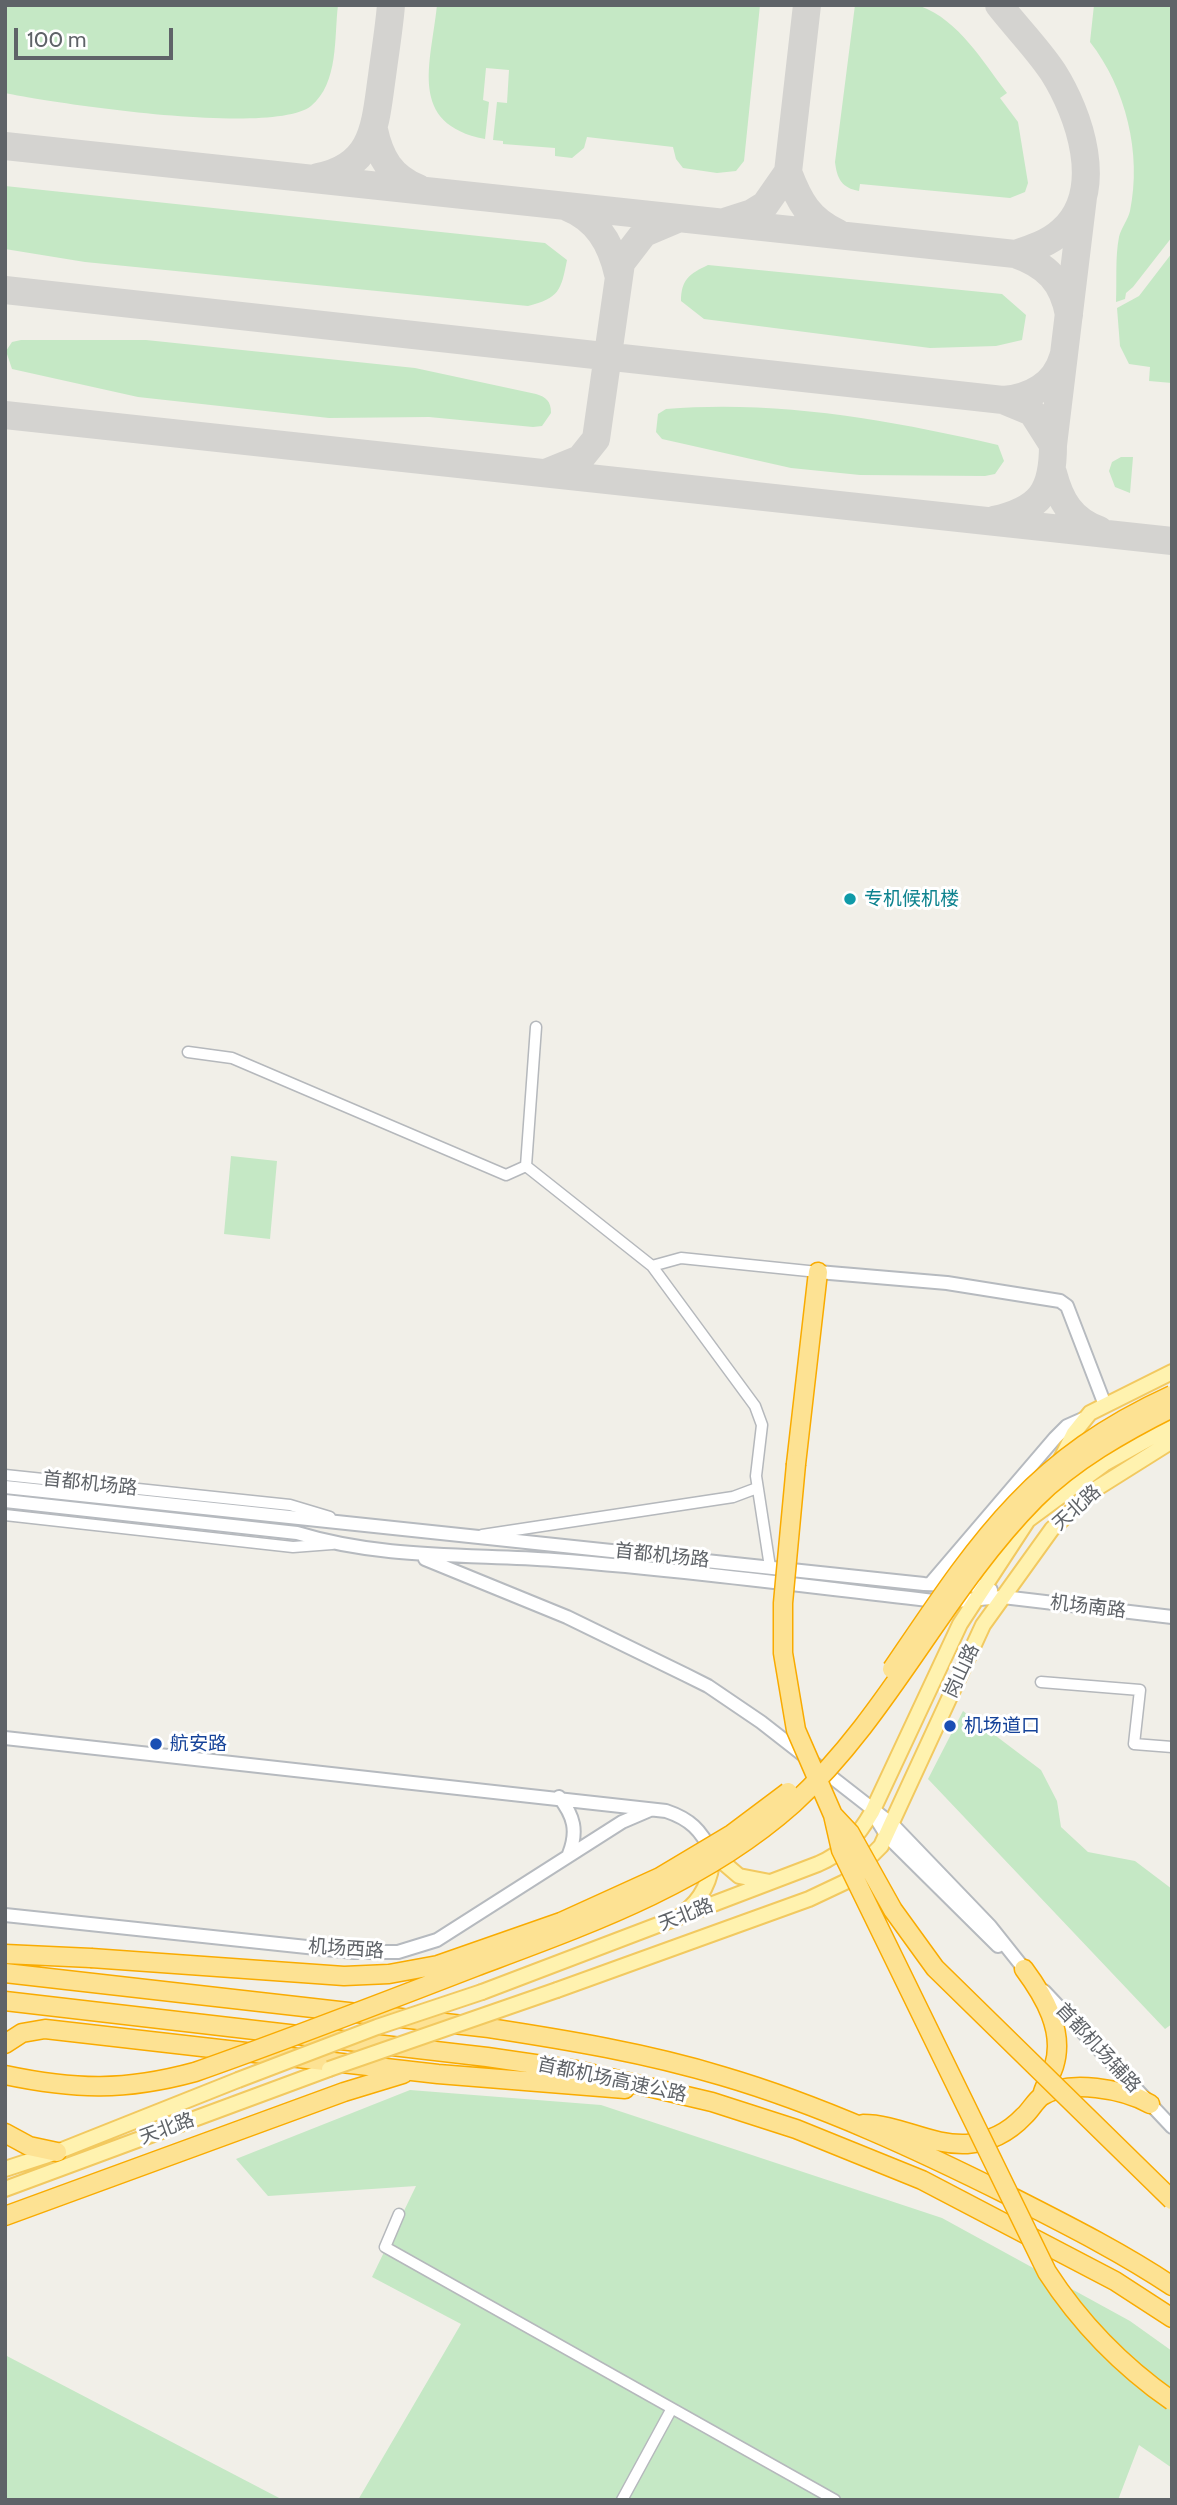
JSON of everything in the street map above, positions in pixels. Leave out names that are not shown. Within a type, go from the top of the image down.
[{"type":"highway","points":[[818,1272],[783,1604],[783,1653],[791,1709],[803,1752],[832,1815],[845,1860],[1047,2272],[1065,2299],[1114,2355],[1172,2401]]},
{"type":"highway","points":[[5,1954],[344,1976],[410,1971],[487,1950],[561,1922],[660,1877],[753,1820],[789,1791],[827,1754],[881,1685],[964,1563],[1027,1489],[1082,1445],[1172,1395]]},
{"type":"highway","points":[[5,2075],[62,2086],[101,2089],[138,2086],[195,2072],[577,1928],[654,1895],[699,1871],[766,1826],[822,1775],[895,1686],[981,1561],[1036,1498],[1106,1445],[1172,1408]]},
{"type":"highway","points":[[832,1815],[850,1833],[893,1910],[935,1968],[1172,2200]]},
{"type":"highway","points":[[844,2122],[888,2125],[942,2142],[979,2142],[1010,2128],[1042,2096],[1054,2067],[1056,2037],[1047,2004],[1024,1969]]},
{"type":"highway","name":"首都机场高速公路","points":[[5,1973],[564,2040],[720,2075],[844,2122],[959,2171],[1082,2233],[1172,2286]]},
{"type":"highway","name":"首都机场高速公路","points":[[5,2001],[487,2057],[576,2070],[668,2090],[796,2129],[915,2177],[1115,2281],[1172,2318]]},
{"type":"highway","points":[[5,2044],[31,2030],[53,2029],[438,2074],[614,2089],[668,2090]]},
{"type":"highway","points":[[5,2216],[370,2083],[401,2075],[438,2074]]},
{"type":"highway","points":[[1042,2096],[1082,2087],[1103,2088],[1138,2097],[1150,2104]]},
{"type":"highway","points":[[5,2133],[29,2146],[57,2152]]},
{"type":"main road","name":"天北路","points":[[975,1600],[1043,1501],[1068,1443],[1085,1418],[1105,1405],[1172,1372]]},
{"type":"main road","name":"天北路","points":[[1028,1520],[1104,1464],[1172,1426]]},
{"type":"main road","name":"天北路","points":[[1003,1597],[1061,1518],[1103,1483],[1172,1441]]},
{"type":"main road","name":"岗山路","points":[[890,1831],[983,1625],[1003,1597]]},
{"type":"main road","name":"岗山路","points":[[872,1812],[960,1624],[975,1600]]},
{"type":"main road","name":"天北路","points":[[5,2169],[57,2152],[377,2027],[482,1992],[771,1882],[841,1852],[859,1833],[872,1812]]},
{"type":"main road","name":"天北路","points":[[5,2189],[329,2069],[829,1891],[858,1871],[890,1831]]},
{"type":"main road","points":[[712,1853],[739,1876],[771,1882]]},
{"type":"main road","points":[[672,1920],[698,1898],[712,1866],[712,1853]]},
{"type":"street","points":[[526,1166],[536,1027]]},
{"type":"street","points":[[188,1052],[232,1058],[506,1175],[526,1166]]},
{"type":"street","points":[[526,1166],[652,1266],[760,1415],[757,1488],[770,1567]]},
{"type":"street","points":[[652,1266],[681,1258],[947,1283],[1060,1301],[1067,1306],[1105,1405]]},
{"type":"street","points":[[931,1583],[1055,1438],[1067,1426],[1085,1418]]},
{"type":"street","name":"首都机场路","points":[[5,1475],[290,1505],[340,1521]]},
{"type":"street","name":"首都机场路","points":[[5,1486],[472,1537],[984,1586]]},
{"type":"street","points":[[472,1537],[547,1522],[733,1497],[757,1488]]},
{"type":"street","name":"首都机场路","points":[[5,1501],[297,1533],[332,1544],[418,1556],[552,1560],[944,1602],[1003,1597]]},
{"type":"street","name":"首都机场路","points":[[5,1516],[293,1547],[332,1544]]},
{"type":"street","points":[[418,1556],[421,1530]]},
{"type":"street","name":"首都机场路","points":[[418,1556],[567,1617],[708,1686],[761,1723],[872,1812],[890,1831]]},
{"type":"street","points":[[984,1586],[1003,1597]]},
{"type":"street","name":"机场南路","points":[[1003,1597],[1172,1617]]},
{"type":"street","points":[[1041,1682],[1140,1690],[1134,1744],[1172,1748]]},
{"type":"street","points":[[5,1738],[559,1797],[650,1810],[690,1820],[704,1837],[712,1853]]},
{"type":"street","points":[[559,1797],[574,1824],[576,1837],[569,1855]]},
{"type":"street","name":"机场西路","points":[[5,1914],[354,1952],[398,1952],[426,1945],[459,1928],[622,1822],[650,1810]]},
{"type":"street","name":"首都机场辅路","points":[[890,1831],[1172,2127]]},
{"type":"street","points":[[399,2214],[385,2247],[835,2500]]},
{"type":"street","points":[[622,2500],[671,2410]]},
{"type":"green space","points":[[897,3],[920,6],[947,21],[969,43],[1007,93],[1000,98],[1018,122],[1028,183],[1025,192],[1010,198],[860,184],[859,191],[848,188],[841,182],[835,162],[855,5]]},
{"type":"green space","points":[[5,5],[338,5],[334,59],[320,96],[311,106],[289,115],[211,118],[70,104],[5,93]]},
{"type":"green space","points":[[437,5],[760,5],[744,161],[736,171],[717,173],[683,168],[676,159],[673,147],[587,137],[584,148],[572,158],[555,156],[555,148],[503,144],[503,141],[493,140],[497,102],[507,103],[509,70],[486,68],[483,100],[489,102],[485,139],[460,131],[444,120],[434,106],[430,88],[429,69]]},
{"type":"green space","points":[[1094,5],[1172,5],[1172,237],[1126,293],[1125,299],[1116,302],[1118,245],[1130,211],[1134,167],[1128,122],[1122,101],[1103,60],[1090,42]]},
{"type":"green space","points":[[5,186],[545,243],[567,260],[557,292],[546,300],[528,306],[85,262],[5,249]]},
{"type":"green space","points":[[1172,253],[1172,383],[1149,381],[1150,367],[1129,364],[1120,346],[1117,308],[1139,296]]},
{"type":"green space","points":[[708,265],[1002,294],[1026,315],[1022,340],[996,346],[930,348],[704,319],[681,301],[681,294],[687,278]]},
{"type":"green space","points":[[146,340],[415,368],[536,394],[547,400],[551,413],[542,426],[533,427],[429,417],[329,418],[138,397],[12,369],[6,351],[12,342]]},
{"type":"green space","points":[[750,407],[875,420],[998,445],[1004,461],[995,474],[985,476],[860,475],[791,468],[662,439],[656,432],[658,414],[666,409]]},
{"type":"green space","points":[[1121,457],[1133,457],[1130,493],[1115,487],[1109,471],[1112,462]]},
{"type":"green space","points":[[231,1156],[277,1161],[270,1239],[224,1234]]},
{"type":"green space","points":[[963,1711],[1041,1770],[1057,1801],[1061,1827],[1088,1852],[1135,1861],[1172,1889],[1172,2024],[1165,2029],[928,1779]]},
{"type":"green space","points":[[410,2090],[601,2105],[942,2218],[1130,2321],[1172,2351],[1172,2468],[1139,2445],[1118,2500],[358,2500],[461,2324],[372,2277],[416,2186],[268,2196],[236,2159]]},
{"type":"green space","points":[[5,2355],[283,2500],[5,2500]]},
{"type":"taxiway","points":[[318,177],[351,163],[369,140],[377,110],[391,5]]},
{"type":"taxiway","points":[[727,221],[752,213],[765,205],[788,172],[807,5]]},
{"type":"taxiway","points":[[999,5],[1047,63],[1063,89],[1079,130],[1086,174],[1083,195],[1076,214],[1062,231],[1046,242],[1015,254]]},
{"type":"taxiway","points":[[374,130],[388,165],[401,178],[418,188]]},
{"type":"taxiway","points":[[5,146],[1015,254],[1045,269],[1052,276],[1063,293],[1069,315]]},
{"type":"taxiway","points":[[788,172],[796,192],[812,216],[838,233]]},
{"type":"taxiway","points":[[994,520],[1010,516],[1033,504],[1047,486],[1083,197]]},
{"type":"taxiway","points":[[567,207],[587,218],[601,233],[618,274]]},
{"type":"taxiway","points":[[548,472],[580,459],[596,439],[621,263],[644,233],[677,219]]},
{"type":"taxiway","points":[[5,290],[1003,400]]},
{"type":"taxiway","points":[[1053,445],[1032,412],[1003,400],[1023,396],[1040,388],[1054,375],[1063,357]]},
{"type":"taxiway","points":[[5,415],[1172,541]]},
{"type":"taxiway","points":[[1053,473],[1068,508],[1081,521],[1099,530]]},
{"type":"place","name":"专机候机楼","points":[[850,899]]},
{"type":"place","name":"机场道口","points":[[950,1726]]},
{"type":"place","name":"航安路","points":[[156,1744]]}]
